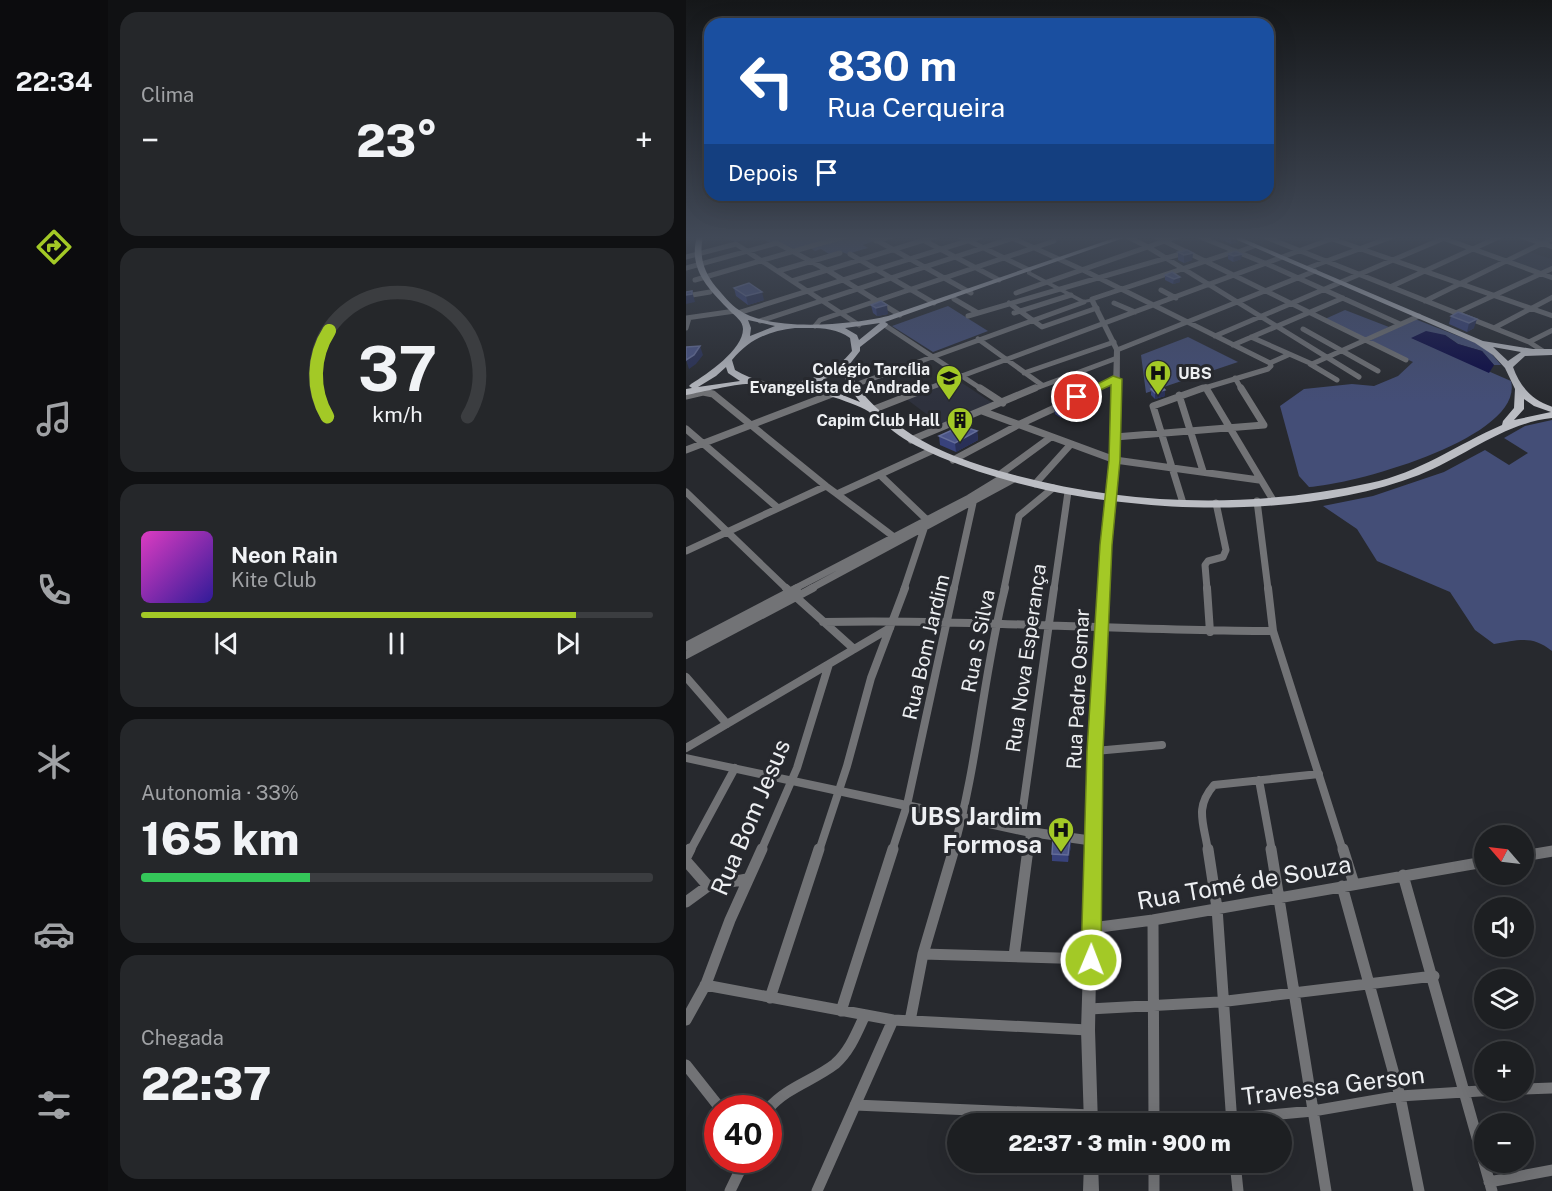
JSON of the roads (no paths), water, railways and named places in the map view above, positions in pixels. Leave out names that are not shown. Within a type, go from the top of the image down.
[{"type":"main road","points":[[710,292],[736,312],[760,321],[795,326],[831,327],[859,325],[900,315],[970,292]]},
{"type":"main road","points":[[686,391],[748,382],[762,385],[794,384],[826,377],[845,365],[853,356],[857,345],[883,324],[970,292]]},
{"type":"main road","points":[[1362,292],[1478,341],[1509,367],[1519,390],[1520,405],[1517,413],[1498,429]]},
{"type":"main road","points":[[736,312],[747,328],[744,342]]},
{"type":"main road","points":[[686,391],[713,374],[744,342],[764,331],[795,326]]},
{"type":"main road","points":[[831,327],[853,335],[857,345]]},
{"type":"main road","points":[[1478,341],[1543,352]]},
{"type":"main road","points":[[1509,367],[1516,357],[1543,352]]},
{"type":"main road","points":[[728,360],[731,371],[748,382]]},
{"type":"main road","points":[[845,365],[852,386],[872,410],[911,440],[953,460],[1068,492],[1183,503],[1273,500],[1364,487],[1407,475],[1445,460],[1498,429],[1523,419],[1553,415]]},
{"type":"main road","points":[[794,384],[832,394],[872,410]]},
{"type":"main road","points":[[1519,390],[1537,404],[1553,410]]},
{"type":"street","points":[[686,296],[710,292]]},
{"type":"street","points":[[686,328],[688,318],[736,312],[806,292]]},
{"type":"street","points":[[809,292],[859,325]]},
{"type":"street","points":[[760,321],[850,292]]},
{"type":"street","points":[[862,292],[900,315]]},
{"type":"street","points":[[815,326],[818,321],[902,292]]},
{"type":"street","points":[[914,292],[934,303]]},
{"type":"street","points":[[1016,293],[1020,292]]},
{"type":"street","points":[[968,316],[1050,292]]},
{"type":"street","points":[[1064,292],[1091,303]]},
{"type":"street","points":[[1009,303],[1021,310],[1040,327],[1044,327],[1118,292]]},
{"type":"street","points":[[1125,292],[1270,363],[1288,355]]},
{"type":"street","points":[[1164,292],[1176,298]]},
{"type":"street","points":[[872,410],[961,374],[1193,292]]},
{"type":"street","points":[[1221,292],[1359,377]]},
{"type":"street","points":[[911,440],[1003,403],[1116,350],[1265,292],[1406,360]]},
{"type":"street","points":[[1215,336],[1318,292]]},
{"type":"street","points":[[1329,292],[1400,324]]},
{"type":"street","points":[[1401,292],[1529,342],[1543,352]]},
{"type":"street","points":[[1425,301],[1444,292]]},
{"type":"street","points":[[1483,292],[1553,316]]},
{"type":"street","points":[[1456,313],[1501,292]]},
{"type":"street","points":[[1014,313],[1071,295]]},
{"type":"street","points":[[1494,328],[1553,297]]},
{"type":"street","points":[[1233,345],[1343,298]]},
{"type":"street","points":[[954,299],[978,313]]},
{"type":"street","points":[[852,386],[1032,319],[1091,303]]},
{"type":"street","name":"Rua Padre Osmar","points":[[1091,303],[1105,322],[1116,350],[1116,379],[1115,460],[1106,545],[1095,751],[1088,1030],[1091,1113]]},
{"type":"street","points":[[1114,303],[1135,312]]},
{"type":"street","points":[[1308,364],[1419,316]]},
{"type":"street","points":[[883,324],[1003,403]]},
{"type":"street","points":[[1303,329],[1378,371]]},
{"type":"street","points":[[1529,342],[1553,330]]},
{"type":"street","points":[[1251,337],[1337,380]]},
{"type":"street","points":[[978,339],[1042,385]]},
{"type":"street","points":[[1024,373],[1116,350]]},
{"type":"street","points":[[1183,503],[1153,406],[1179,395],[1268,369],[1271,366],[1270,363]]},
{"type":"street","points":[[1115,437],[1262,426],[1265,423],[1235,378]]},
{"type":"street","points":[[953,460],[1018,425],[1116,379]]},
{"type":"street","points":[[1205,387],[1228,429],[1273,500]]},
{"type":"street","points":[[686,391],[713,394],[826,486],[897,539]]},
{"type":"street","points":[[686,450],[832,394]]},
{"type":"street","points":[[1179,395],[1203,471]]},
{"type":"street","points":[[982,411],[1050,438],[1115,460],[1172,466],[1259,480]]},
{"type":"street","points":[[688,433],[703,443],[778,508]]},
{"type":"street","points":[[686,655],[792,595],[971,501],[1006,476],[1050,438]]},
{"type":"street","points":[[1035,484],[1071,444]]},
{"type":"street","points":[[837,494],[931,451]]},
{"type":"street","points":[[880,476],[926,524]]},
{"type":"street","points":[[686,550],[826,486]]},
{"type":"street","name":"Rua S Silva","points":[[910,1020],[923,954],[963,817],[996,623],[1012,559],[1019,516],[1053,488]]},
{"type":"street","points":[[686,492],[792,595],[854,649]]},
{"type":"street","name":"Rua Nova Esperança","points":[[1014,956],[1047,625],[1068,492]]},
{"type":"street","name":"Rua Bom Jardim","points":[[907,805],[948,621],[971,501]]},
{"type":"street","points":[[1257,501],[1273,631],[1355,884]]},
{"type":"street","points":[[1210,632],[1205,565],[1208,561],[1219,560],[1226,550],[1216,503]]},
{"type":"street","points":[[770,998],[839,790],[871,678],[926,524]]},
{"type":"street","points":[[686,646],[792,595]]},
{"type":"street","points":[[823,622],[892,624],[948,621],[1210,632],[1273,631]]},
{"type":"street","points":[[686,748],[854,649],[892,624]]},
{"type":"street","name":"Rua Bom Jesus","points":[[686,1020],[705,984],[747,879],[792,781],[829,664]]},
{"type":"street","points":[[686,678],[727,724]]},
{"type":"street","points":[[1095,751],[1162,745]]},
{"type":"street","points":[[686,758],[1025,830],[1093,841]]},
{"type":"street","points":[[708,886],[686,859],[735,768]]},
{"type":"street","points":[[1231,1113],[1217,908],[1201,806],[1204,797],[1214,785],[1319,774]]},
{"type":"street","points":[[1259,780],[1281,896],[1326,1191]]},
{"type":"street","points":[[841,1011],[907,805]]},
{"type":"street","points":[[1534,854],[1553,851]]},
{"type":"street","name":"Rua Tomé de Souza","points":[[1092,928],[1153,920],[1474,864]]},
{"type":"street","points":[[1403,875],[1434,976],[1463,1092],[1491,1186],[1553,1170]]},
{"type":"street","points":[[686,902],[708,886],[747,879]]},
{"type":"street","points":[[1342,886],[1400,1096],[1419,1191]]},
{"type":"street","points":[[1153,920],[1154,1113]]},
{"type":"street","points":[[923,954],[1091,960]]},
{"type":"street","points":[[1089,1009],[1153,1008],[1434,976]]},
{"type":"street","points":[[705,984],[893,1020],[1088,1030]]},
{"type":"street","points":[[781,1095],[785,1090],[803,1084],[837,1062],[865,1015]]},
{"type":"street","points":[[816,1191],[893,1020]]},
{"type":"street","points":[[686,1065],[710,1095]]},
{"type":"street","points":[[1534,1090],[1552,1092]]},
{"type":"street","name":"Travessa Gerson","points":[[1292,1114],[1400,1096],[1474,1091]]},
{"type":"street","points":[[855,1105],[990,1113]]},
{"type":"street","points":[[730,1191],[738,1173]]},
{"type":"street","points":[[1091,1173],[1091,1191]]},
{"type":"street","points":[[1154,1173],[1154,1191]]},
{"type":"street","points":[[1236,1173],[1238,1191]]},
{"type":"place","name":"UBS","points":[[1158,396]]},
{"type":"place","name":"Colégio Tarcília Evangelista de Andrade","points":[[949,401]]},
{"type":"place","name":"Capim Club Hall","points":[[960,443]]},
{"type":"place","name":"UBS Jardim Formosa","points":[[1061,853]]}]
